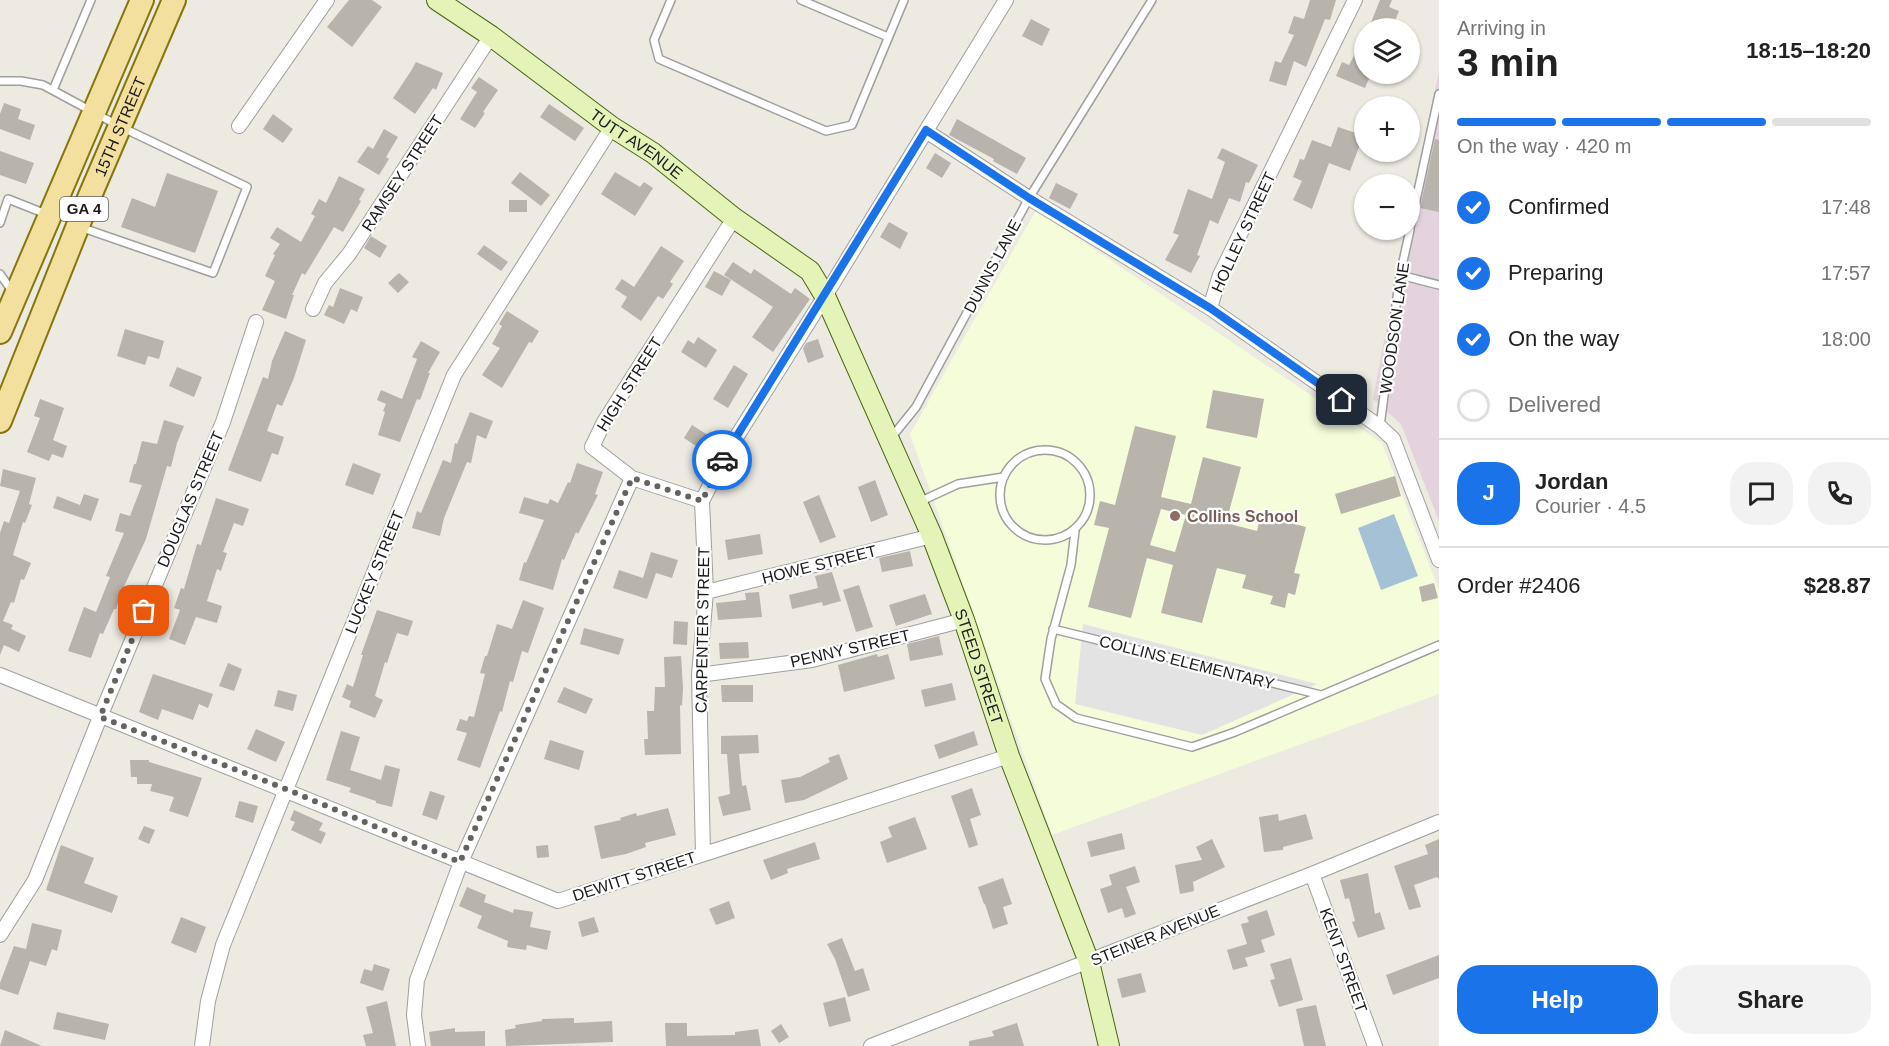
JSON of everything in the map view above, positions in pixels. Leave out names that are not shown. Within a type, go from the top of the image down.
[{"type":"main road","name":"15TH STREET","points":[[0,332],[142,0]]},
{"type":"main road","name":"15TH STREET","points":[[0,421],[77,226],[174,0]]},
{"type":"street","points":[[239,126],[327,0]]},
{"type":"street","name":"TUTT AVENUE","points":[[437,0],[491,36],[612,127],[653,153],[734,218],[810,271],[825,296]]},
{"type":"street","name":"CARPENTER STREET","points":[[703,854],[699,675],[706,592],[702,501],[727,452],[1006,0]]},
{"type":"street","name":"HOLLEY STREET","points":[[1355,0],[1220,275],[1210,308],[1393,438],[1439,560]]},
{"type":"street","name":"RAMSEY STREET","points":[[314,309],[325,283],[348,254],[491,36]]},
{"type":"street","name":"LUCKEY STREET","points":[[202,1046],[208,1001],[223,945],[454,375],[612,127]]},
{"type":"street","points":[[926,130],[1029,198],[1210,308]]},
{"type":"street","name":"HIGH STREET","points":[[702,501],[632,478],[592,447],[604,422],[734,218]]},
{"type":"street","name":"STEED STREET","points":[[825,296],[932,536],[964,621],[1009,756],[1089,962],[1109,1046]]},
{"type":"street","name":"DOUGLAS STREET","points":[[0,935],[35,880],[223,422],[256,322]]},
{"type":"street","points":[[418,1046],[414,1015],[417,980],[460,862],[632,478]]},
{"type":"street","name":"HOWE STREET","points":[[706,592],[932,536]]},
{"type":"street","name":"PENNY STREET","points":[[699,675],[813,660],[964,621]]},
{"type":"street","name":"DEWITT STREET","points":[[0,675],[558,901],[1009,756]]},
{"type":"street","name":"STEINER AVENUE","points":[[871,1046],[1089,962],[1439,822]]},
{"type":"street","name":"KENT STREET","points":[[1312,874],[1375,1046]]},
{"type":"lane","points":[[52,90],[91,0]]},
{"type":"lane","points":[[671,0],[654,40],[659,59],[826,131],[852,124],[904,0]]},
{"type":"lane","points":[[801,0],[888,37]]},
{"type":"lane","name":"DUNNS LANE","points":[[889,440],[916,407],[1029,198],[1152,0]]},
{"type":"lane","points":[[0,81],[21,81],[43,85],[95,111],[119,126],[247,187],[213,273],[77,226]]},
{"type":"lane","name":"WOODSON LANE","points":[[1420,182],[1439,94]]},
{"type":"lane","points":[[0,195],[50,215]]},
{"type":"lane","points":[[0,223],[8,198]]},
{"type":"lane","name":"WOODSON LANE","points":[[1380,427],[1400,275],[1408,240]]},
{"type":"lane","points":[[0,274],[16,294]]},
{"type":"lane","points":[[1400,275],[1439,285]]},
{"type":"lane","name":"COLLINS ELEMENTARY","points":[[1004,477],[1016,461],[1043,450],[1060,452],[1078,463],[1087,475],[1092,499],[1075,531],[1071,565],[1053,629],[1045,679],[1056,704],[1076,718],[1192,747],[1235,732],[1439,645]]},
{"type":"lane","points":[[917,503],[958,484],[1004,477],[1000,498],[1008,522],[1026,537],[1050,541],[1075,531]]},
{"type":"lane","name":"COLLINS ELEMENTARY","points":[[1053,629],[1321,695]]},
{"type":"shaded area","points":[[1439,71],[1439,521],[1401,424],[1373,399],[1403,240],[1420,240],[1420,174],[1417,174]]},
{"type":"shaded area","name":"Collins School","points":[[1036,210],[1382,443],[1439,590],[1439,694],[1052,835],[910,434]]},
{"type":"shaded area","points":[[1083,624],[1317,684],[1202,735],[1075,704]]},
{"type":"water","points":[[1394,514],[1418,576],[1381,590],[1358,528]]},
{"type":"building","points":[[349,0],[372,0],[382,7],[352,47],[327,27]]},
{"type":"building","points":[[1310,0],[1336,0],[1330,20],[1325,19],[1306,67],[1294,61],[1286,86],[1269,81],[1275,61],[1281,63],[1294,35],[1288,33],[1294,16],[1304,19]]},
{"type":"building","points":[[1380,0],[1392,0],[1389,7],[1399,11],[1396,18],[1373,18]]},
{"type":"building","points":[[1031,19],[1050,29],[1042,46],[1022,36]]},
{"type":"building","points":[[1354,56],[1354,83],[1336,76],[1342,62],[1349,65]]},
{"type":"building","points":[[416,62],[443,73],[436,90],[433,88],[415,114],[393,98]]},
{"type":"building","points":[[479,77],[498,90],[475,128],[460,119],[477,92],[471,88]]},
{"type":"building","points":[[1355,84],[1367,84],[1365,88]]},
{"type":"building","points":[[4,103],[21,109],[18,119],[35,125],[30,140],[0,129],[0,114]]},
{"type":"building","points":[[549,104],[584,128],[575,141],[540,117]]},
{"type":"building","points":[[273,114],[293,129],[283,143],[263,129]]},
{"type":"building","points":[[957,119],[1026,158],[1017,174],[949,135]]},
{"type":"building","points":[[1338,127],[1354,132],[1354,160],[1350,171],[1329,163],[1312,209],[1293,200],[1302,181],[1293,177],[1300,159],[1304,160],[1312,140],[1331,147]]},
{"type":"building","points":[[384,129],[398,137],[379,175],[357,162],[368,146],[373,149]]},
{"type":"building","points":[[1435,139],[1439,140],[1439,212],[1420,208]]},
{"type":"building","points":[[1222,148],[1258,165],[1249,183],[1246,182],[1240,202],[1229,198],[1218,224],[1210,220],[1197,255],[1200,256],[1191,273],[1165,260],[1179,235],[1173,233],[1188,189],[1212,199],[1225,162],[1217,158]]},
{"type":"building","points":[[0,151],[34,163],[26,184],[0,175]]},
{"type":"building","points":[[935,153],[951,163],[942,178],[926,168]]},
{"type":"building","points":[[520,172],[550,195],[541,206],[511,183]]},
{"type":"building","points":[[615,172],[640,187],[644,182],[653,188],[635,216],[601,194]]},
{"type":"building","points":[[167,173],[218,191],[195,253],[121,227],[132,198],[155,207]]},
{"type":"building","points":[[339,176],[365,189],[359,200],[361,201],[343,232],[334,227],[305,275],[302,273],[292,295],[294,295],[286,319],[262,310],[275,281],[265,276],[275,255],[273,254],[280,244],[270,238],[277,227],[301,242],[315,216],[311,214],[319,199],[326,203]]},
{"type":"building","points":[[1056,183],[1078,194],[1070,209],[1049,198]]},
{"type":"building","points":[[509,200],[527,200],[527,212],[509,212]]},
{"type":"building","points":[[889,222],[908,233],[900,249],[880,237]]},
{"type":"building","points":[[371,236],[387,246],[380,258],[364,248]]},
{"type":"building","points":[[484,245],[508,262],[501,271],[477,254]]},
{"type":"building","points":[[661,246],[684,261],[670,282],[673,284],[663,299],[658,296],[641,321],[621,307],[627,297],[615,289],[622,279],[634,287]]},
{"type":"building","points":[[733,262],[751,274],[754,269],[791,294],[795,288],[810,299],[773,352],[752,337],[773,307],[724,275]]},
{"type":"building","points":[[714,271],[731,280],[722,296],[705,287]]},
{"type":"building","points":[[399,273],[409,282],[398,293],[388,283]]},
{"type":"building","points":[[340,288],[363,297],[357,312],[351,309],[344,324],[324,315],[329,305],[333,307]]},
{"type":"building","points":[[507,311],[539,331],[532,343],[529,342],[502,388],[482,375],[500,348],[492,344],[502,326],[499,324]]},
{"type":"building","points":[[125,329],[164,341],[159,359],[148,356],[145,365],[117,356]]},
{"type":"building","points":[[285,331],[306,340],[282,406],[277,404],[267,431],[284,437],[278,455],[272,453],[261,482],[228,470],[263,377],[268,379],[272,361]]},
{"type":"building","points":[[698,337],[717,350],[706,368],[681,352],[688,340],[694,344]]},
{"type":"building","points":[[818,339],[824,357],[808,363],[803,349],[806,343]]},
{"type":"building","points":[[421,341],[440,352],[428,373],[430,373],[420,400],[417,399],[400,442],[378,435],[386,404],[377,400],[381,390],[402,399],[417,359],[412,357]]},
{"type":"building","points":[[734,365],[748,374],[728,408],[713,399]]},
{"type":"building","points":[[177,367],[202,377],[194,397],[169,386]]},
{"type":"building","points":[[1213,390],[1264,399],[1257,438],[1206,428]]},
{"type":"building","points":[[40,399],[64,408],[53,440],[67,446],[63,458],[52,454],[49,461],[27,452],[40,418],[34,416]]},
{"type":"building","points":[[470,412],[493,421],[486,439],[477,435],[471,463],[467,462],[444,518],[440,536],[412,528],[417,511],[421,513],[443,460],[451,463],[455,443],[457,444]]},
{"type":"building","points":[[164,420],[184,426],[171,467],[167,466],[146,539],[116,609],[103,634],[100,633],[91,658],[68,651],[84,607],[96,612],[110,577],[106,576],[124,533],[115,531],[120,513],[130,516],[142,485],[129,482],[142,441],[157,444]]},
{"type":"building","points":[[692,425],[711,437],[702,450],[684,438]]},
{"type":"building","points":[[1135,426],[1176,436],[1161,497],[1191,504],[1203,457],[1241,467],[1226,523],[1257,531],[1261,515],[1306,527],[1294,573],[1300,574],[1295,595],[1288,593],[1285,608],[1270,604],[1273,596],[1242,588],[1246,575],[1217,568],[1202,623],[1161,613],[1173,565],[1147,558],[1131,618],[1088,607],[1109,528],[1094,525],[1100,501],[1115,505]],"holes":[[[1161,509],[1186,515],[1175,552],[1150,545]]]},
{"type":"building","points":[[353,463],[381,474],[373,495],[345,485]]},
{"type":"building","points":[[577,463],[603,472],[595,494],[598,495],[578,534],[576,532],[564,560],[562,559],[553,590],[519,580],[524,562],[526,563],[544,520],[519,513],[524,497],[548,504],[550,499],[558,503],[568,482],[570,483]]},
{"type":"building","points":[[3,469],[36,478],[29,504],[32,505],[25,523],[23,522],[13,555],[31,563],[24,580],[21,579],[14,603],[11,602],[3,621],[13,625],[11,629],[26,636],[19,652],[4,645],[0,655],[0,533],[4,521],[9,523],[20,491],[0,486]]},
{"type":"building","points":[[1395,476],[1401,496],[1341,514],[1335,494]]},
{"type":"building","points":[[875,480],[888,515],[871,522],[858,487]]},
{"type":"building","points":[[84,494],[99,499],[91,521],[53,508],[57,496],[80,505]]},
{"type":"building","points":[[819,495],[836,537],[820,543],[803,502]]},
{"type":"building","points":[[216,498],[249,509],[243,526],[234,523],[223,552],[227,553],[221,571],[217,569],[207,601],[222,606],[217,623],[196,617],[185,645],[169,639],[180,610],[174,608],[181,588],[184,589],[197,544],[201,545]]},
{"type":"building","points":[[760,534],[763,554],[728,560],[725,540]]},
{"type":"building","points":[[910,551],[913,566],[882,572],[879,558]]},
{"type":"building","points":[[651,552],[678,560],[672,578],[656,573],[647,599],[613,588],[619,570],[643,578]]},
{"type":"building","points":[[832,572],[841,601],[823,606],[822,602],[792,609],[789,595],[818,588],[815,576]]},
{"type":"building","points":[[1434,583],[1438,598],[1422,602],[1419,587]]},
{"type":"building","points":[[859,585],[873,627],[856,632],[843,590]]},
{"type":"building","points":[[759,592],[762,617],[718,620],[716,603],[746,600],[745,593]]},
{"type":"building","points":[[925,594],[932,614],[896,626],[889,605]]},
{"type":"building","points":[[523,600],[544,608],[528,653],[522,651],[513,682],[510,681],[502,712],[500,711],[480,768],[457,760],[467,733],[456,730],[460,719],[467,721],[469,716],[474,717],[485,674],[480,673],[497,624],[512,629]]},
{"type":"building","points":[[377,610],[413,621],[408,636],[397,633],[387,663],[385,662],[375,696],[383,700],[375,718],[349,707],[351,701],[342,697],[347,684],[353,687],[363,655],[361,655]]},
{"type":"building","points":[[674,621],[688,622],[687,645],[673,644]]},
{"type":"building","points":[[584,628],[624,639],[619,655],[580,644]]},
{"type":"building","points":[[939,636],[943,655],[910,661],[907,644]]},
{"type":"building","points":[[748,642],[749,658],[720,659],[719,643]]},
{"type":"building","points":[[877,654],[878,657],[888,654],[895,679],[844,692],[838,665]]},
{"type":"building","points":[[681,656],[683,688],[682,706],[680,705],[681,754],[645,755],[644,739],[648,739],[647,711],[654,711],[655,687],[665,687],[664,657]]},
{"type":"building","points":[[228,663],[242,669],[234,691],[219,686]]},
{"type":"building","points":[[153,674],[213,694],[208,708],[199,704],[193,720],[162,709],[158,720],[139,712]]},
{"type":"building","points":[[952,683],[956,700],[925,707],[921,690]]},
{"type":"building","points":[[721,685],[753,685],[753,702],[722,702]]},
{"type":"building","points":[[564,687],[593,699],[586,714],[557,702]]},
{"type":"building","points":[[278,690],[297,695],[293,711],[274,706]]},
{"type":"building","points":[[256,729],[285,742],[276,762],[247,749]]},
{"type":"building","points":[[341,731],[360,737],[350,770],[381,780],[385,765],[400,769],[392,807],[349,792],[351,788],[326,780]]},
{"type":"building","points":[[974,731],[978,745],[939,759],[934,745]]},
{"type":"building","points":[[758,735],[759,753],[739,754],[742,786],[746,785],[751,810],[723,816],[718,797],[730,794],[727,754],[721,754],[721,736]]},
{"type":"building","points":[[550,740],[584,751],[579,770],[544,759]]},
{"type":"building","points":[[839,754],[848,779],[804,800],[785,803],[781,780],[800,777],[830,762],[828,758]]},
{"type":"building","points":[[130,760],[149,760],[149,762],[202,778],[188,817],[169,811],[174,797],[150,791],[152,784],[137,784],[137,777],[131,777]]},
{"type":"building","points":[[972,788],[981,815],[970,819],[978,845],[969,848],[951,796]]},
{"type":"building","points":[[430,791],[445,796],[437,820],[422,815]]},
{"type":"building","points":[[239,801],[258,806],[253,823],[235,817]]},
{"type":"building","points":[[668,808],[676,835],[645,843],[646,847],[626,854],[601,859],[594,826],[621,820],[620,818],[636,813],[637,816]]},
{"type":"building","points":[[294,810],[323,823],[319,830],[326,833],[321,844],[291,830],[295,822],[290,820]]},
{"type":"building","points":[[1278,814],[1279,821],[1306,814],[1313,839],[1283,847],[1283,850],[1264,852],[1259,817]]},
{"type":"building","points":[[915,817],[927,849],[887,863],[880,842],[892,837],[888,827]]},
{"type":"building","points":[[144,826],[155,830],[149,844],[138,839]]},
{"type":"building","points":[[1122,833],[1125,849],[1091,857],[1087,842]]},
{"type":"building","points":[[1212,839],[1225,867],[1193,882],[1194,891],[1180,894],[1175,865],[1202,860],[1196,847]]},
{"type":"building","points":[[1439,839],[1439,879],[1437,877],[1414,885],[1421,907],[1409,910],[1394,866],[1428,854],[1425,845]]},
{"type":"building","points":[[815,842],[820,859],[787,869],[788,873],[771,880],[763,860]]},
{"type":"building","points":[[61,845],[94,858],[84,883],[118,896],[112,913],[46,890]]},
{"type":"building","points":[[548,845],[549,857],[537,858],[536,846]]},
{"type":"building","points":[[1135,866],[1140,882],[1126,887],[1136,914],[1125,918],[1122,908],[1108,913],[1100,889],[1112,885],[1109,875]]},
{"type":"building","points":[[1368,873],[1375,914],[1380,912],[1385,929],[1358,938],[1352,922],[1355,921],[1349,898],[1345,899],[1340,880]]},
{"type":"building","points":[[1003,878],[1012,904],[1003,907],[1008,924],[993,929],[978,887]]},
{"type":"building","points":[[467,887],[486,895],[484,902],[513,913],[514,909],[533,912],[530,927],[551,931],[547,950],[527,945],[526,950],[507,947],[508,941],[477,928],[482,916],[459,906]]},
{"type":"building","points":[[729,901],[735,918],[716,925],[709,909]]},
{"type":"building","points":[[1267,910],[1275,935],[1261,940],[1265,952],[1245,958],[1248,966],[1233,970],[1227,950],[1247,944],[1241,924],[1249,922],[1247,917]]},
{"type":"building","points":[[181,917],[206,927],[196,953],[171,943]]},
{"type":"building","points":[[594,917],[599,932],[582,937],[578,922]]},
{"type":"building","points":[[32,923],[62,930],[57,951],[52,949],[46,966],[30,961],[18,995],[0,989],[0,983],[14,946],[26,949]]},
{"type":"building","points":[[842,938],[855,971],[863,968],[870,990],[848,997],[835,959],[827,944]]},
{"type":"building","points":[[1439,955],[1439,978],[1393,995],[1386,975]]},
{"type":"building","points":[[1291,958],[1303,1000],[1279,1007],[1270,980],[1275,979],[1270,964]]},
{"type":"building","points":[[374,964],[390,969],[383,991],[360,983],[364,969],[372,971]]},
{"type":"building","points":[[1141,973],[1146,992],[1122,998],[1117,979]]},
{"type":"building","points":[[845,997],[851,1021],[829,1027],[823,1003]]},
{"type":"building","points":[[387,1001],[396,1046],[366,1046],[363,1035],[373,1033],[366,1007]]},
{"type":"building","points":[[1316,1005],[1326,1046],[1304,1046],[1296,1009]]},
{"type":"building","points":[[57,1012],[109,1024],[105,1040],[53,1029]]},
{"type":"building","points":[[574,1018],[574,1023],[612,1021],[613,1042],[506,1046],[505,1030],[516,1028],[515,1025],[542,1021],[542,1019]]},
{"type":"building","points":[[665,1023],[687,1023],[687,1036],[735,1035],[735,1032],[758,1029],[761,1046],[666,1046]]},
{"type":"building","points":[[1017,1023],[1024,1046],[969,1046],[969,1041],[994,1036],[992,1031]]},
{"type":"building","points":[[781,1024],[789,1037],[779,1043],[771,1031]]},
{"type":"building","points":[[455,1028],[455,1032],[485,1031],[485,1046],[431,1046],[429,1032]]},
{"type":"building","points":[[5,1030],[42,1046],[0,1046]]},
{"type":"way so far","points":[[144,611],[100,717],[286,789],[460,862],[632,478],[702,501],[722,460]]},
{"type":"place","name":"Collins School","points":[[1175,516]]},
{"type":"route","points":[[722,460],[926,130],[1029,198],[1210,308],[1342,400]]}]
